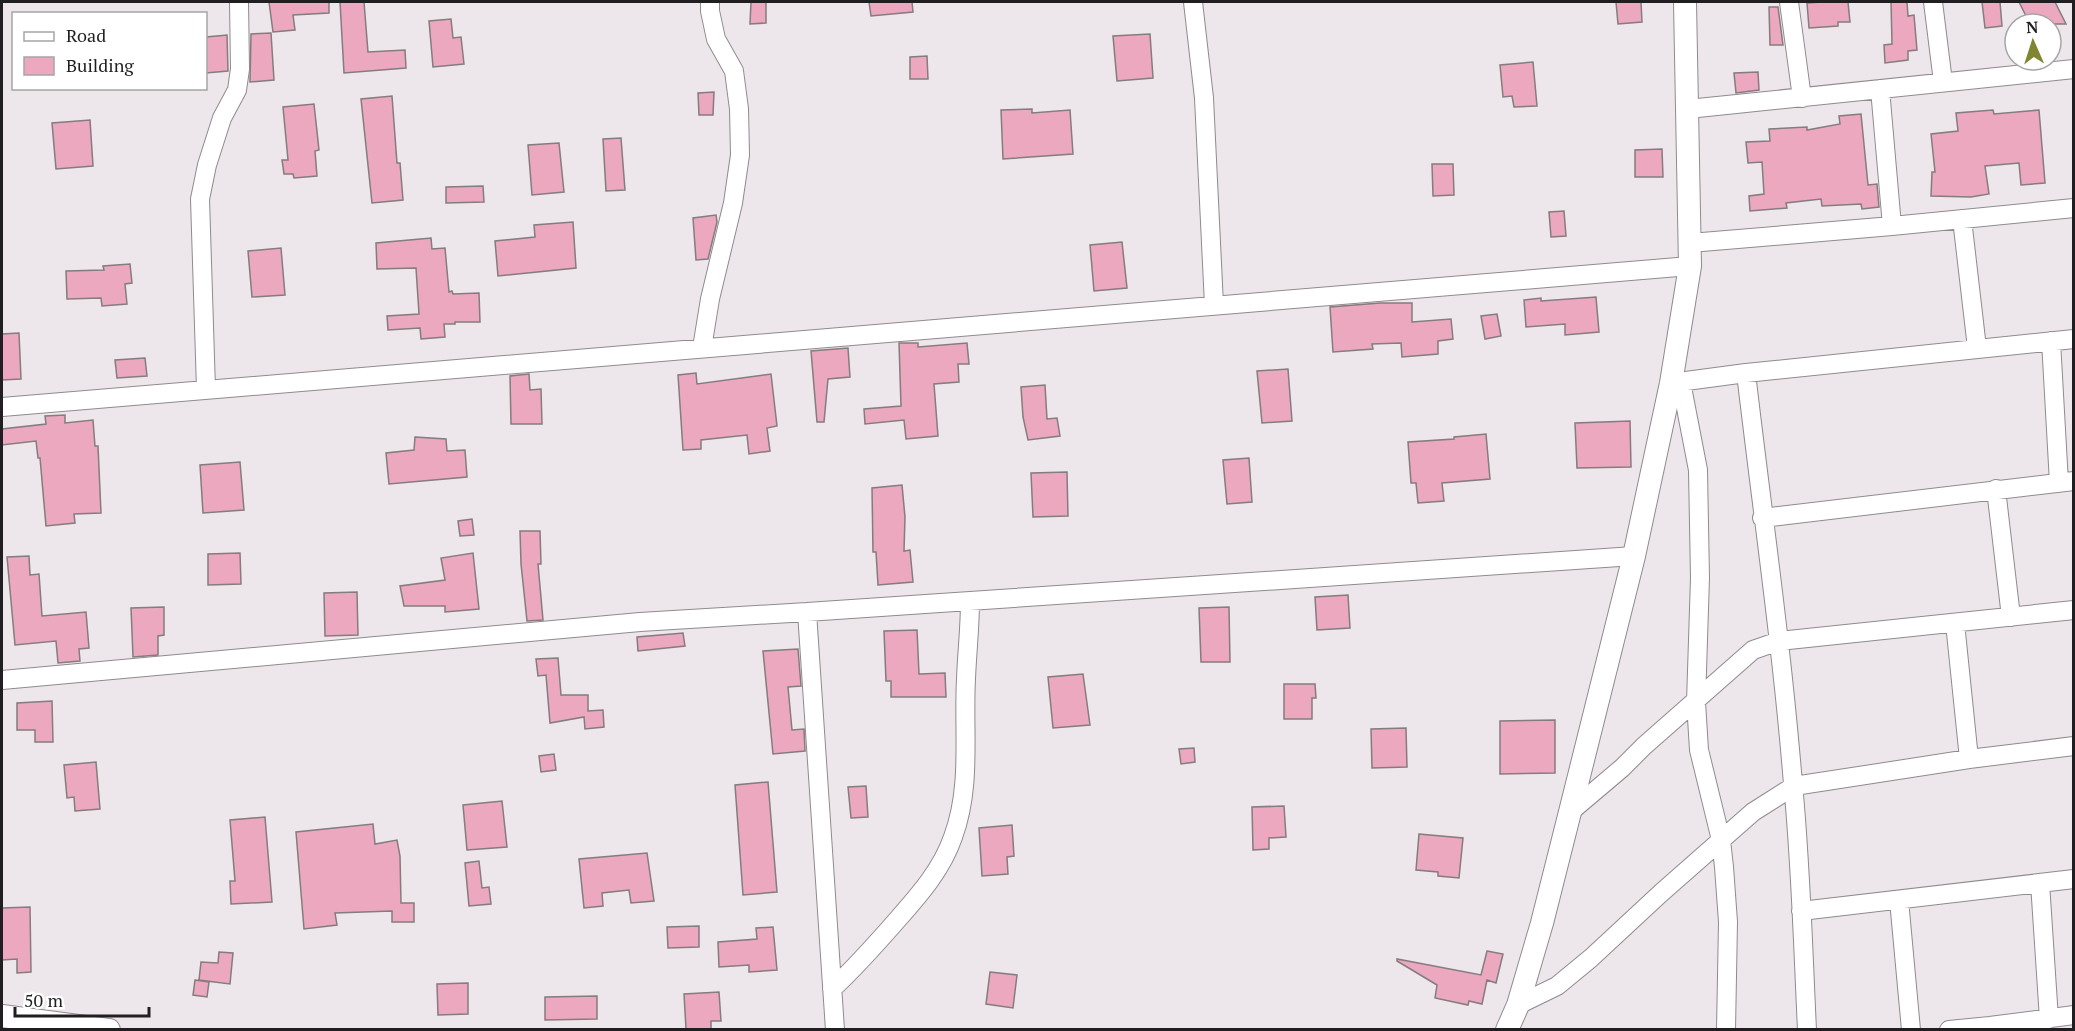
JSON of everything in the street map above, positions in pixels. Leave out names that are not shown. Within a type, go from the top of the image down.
[{"type":"street","points":[[206,389],[200,199],[207,165],[222,117],[237,90],[240,69],[239,2]]},
{"type":"street","points":[[702,348],[710,299],[733,202],[740,155],[739,109],[734,71],[716,39],[710,2]]},
{"type":"street","points":[[1193,2],[1204,98],[1214,305]]},
{"type":"street","points":[[1508,1029],[1518,1005],[1542,923],[1676,383],[1690,266],[1685,2]]},
{"type":"street","points":[[1789,2],[1802,98]]},
{"type":"street","points":[[1933,2],[1943,82]]},
{"type":"street","points":[[1688,109],[2073,69]]},
{"type":"street","points":[[1880,89],[1892,226]]},
{"type":"street","points":[[1690,243],[2073,208]]},
{"type":"street","points":[[1962,219],[1977,348]]},
{"type":"street","points":[[2,407],[1690,266]]},
{"type":"street","points":[[1676,383],[1746,373],[2073,339]]},
{"type":"street","points":[[1762,518],[2066,482],[2051,341]]},
{"type":"street","points":[[1746,373],[1762,518],[1779,641],[1794,786],[1807,1029]]},
{"type":"street","points":[[1676,383],[1698,470],[1700,578],[1696,702],[1699,750],[1721,840],[1728,922],[1726,1029]]},
{"type":"street","points":[[1996,489],[2011,617]]},
{"type":"street","points":[[2,680],[640,622],[1634,556]]},
{"type":"street","points":[[832,989],[856,967],[928,884],[954,836],[962,806],[966,771],[966,678],[970,601]]},
{"type":"street","points":[[1570,812],[1753,650],[1779,641],[2073,610]]},
{"type":"street","points":[[807,612],[835,1029]]},
{"type":"street","points":[[1955,623],[1969,759]]},
{"type":"street","points":[[1518,1005],[1557,986],[1753,812],[1794,786],[1969,759],[2073,746]]},
{"type":"street","points":[[1801,911],[2073,879]]},
{"type":"street","points":[[2040,883],[2049,1019]]},
{"type":"street","points":[[1899,900],[1911,1029]]},
{"type":"street","points":[[1949,1029],[1990,1028],[2073,1015]]},
{"type":"street","points":[[2,1016],[109,1029]]},
{"type":"building","points":[[269,2],[329,2],[329,13],[293,15],[295,30],[273,32]]},
{"type":"building","points":[[340,2],[364,2],[368,52],[405,50],[406,68],[344,73]]},
{"type":"building","points":[[751,2],[766,2],[766,23],[750,24]]},
{"type":"building","points":[[869,2],[912,2],[913,12],[871,16]]},
{"type":"building","points":[[1616,2],[1641,2],[1642,22],[1618,24]]},
{"type":"building","points":[[1848,2],[1850,22],[1838,22],[1838,26],[1809,28],[1807,3]]},
{"type":"building","points":[[1891,2],[1907,2],[1908,16],[1914,15],[1917,50],[1908,51],[1908,60],[1885,63],[1884,45],[1892,44]]},
{"type":"building","points":[[1982,2],[2000,2],[2002,26],[1985,28]]},
{"type":"building","points":[[2019,2],[2055,2],[2060,12],[2024,12]]},
{"type":"building","points":[[1769,7],[1778,7],[1783,45],[1770,45]]},
{"type":"building","points":[[451,19],[453,38],[461,37],[464,64],[433,67],[429,21]]},
{"type":"building","points":[[271,33],[274,80],[250,82],[251,34]]},
{"type":"building","points":[[1150,34],[1153,78],[1117,81],[1113,36]]},
{"type":"building","points":[[227,35],[228,71],[207,73],[207,37]]},
{"type":"building","points":[[927,56],[928,79],[910,79],[910,57]]},
{"type":"building","points":[[1533,62],[1537,106],[1514,107],[1512,96],[1503,97],[1500,65]]},
{"type":"building","points":[[1758,72],[1759,90],[1736,93],[1734,73]]},
{"type":"building","points":[[714,92],[713,115],[699,115],[698,93]]},
{"type":"building","points":[[392,96],[397,163],[400,163],[403,200],[372,203],[361,99]]},
{"type":"building","points":[[314,104],[319,150],[315,151],[317,176],[294,178],[293,174],[284,174],[282,160],[288,160],[283,107]]},
{"type":"building","points":[[1032,109],[1032,113],[1070,110],[1073,154],[1003,159],[1001,110]]},
{"type":"building","points":[[1993,110],[1994,114],[2039,110],[2045,183],[2021,185],[2019,163],[1985,166],[1989,194],[1971,197],[1931,196],[1932,172],[1935,172],[1931,134],[1958,131],[1956,113]]},
{"type":"building","points":[[1861,114],[1868,185],[1877,184],[1879,207],[1862,209],[1861,204],[1822,206],[1821,199],[1786,203],[1787,208],[1750,211],[1749,196],[1764,194],[1762,162],[1748,163],[1746,142],[1770,141],[1769,129],[1807,127],[1807,130],[1840,124],[1839,116]]},
{"type":"building","points":[[90,120],[93,166],[56,169],[52,123]]},
{"type":"building","points":[[621,138],[625,190],[606,191],[603,139]]},
{"type":"building","points":[[559,143],[564,192],[532,195],[528,145]]},
{"type":"building","points":[[1662,149],[1663,177],[1635,177],[1635,150]]},
{"type":"building","points":[[1432,164],[1453,164],[1454,195],[1433,196]]},
{"type":"building","points":[[483,186],[484,202],[446,203],[446,187]]},
{"type":"building","points":[[1564,211],[1566,236],[1551,237],[1549,212]]},
{"type":"building","points":[[716,215],[717,222],[708,259],[696,260],[693,218]]},
{"type":"building","points":[[573,222],[576,268],[498,276],[495,241],[535,237],[534,225]]},
{"type":"building","points":[[431,238],[432,249],[445,248],[449,292],[452,291],[453,294],[479,293],[480,322],[444,324],[445,337],[421,339],[420,328],[388,330],[387,316],[419,314],[416,268],[377,269],[376,243]]},
{"type":"building","points":[[1122,242],[1127,288],[1094,291],[1090,245]]},
{"type":"building","points":[[281,248],[285,295],[252,297],[248,251]]},
{"type":"building","points":[[130,264],[132,283],[125,284],[127,304],[102,306],[101,298],[67,299],[66,271],[104,270],[103,266]]},
{"type":"building","points":[[1596,297],[1599,332],[1565,335],[1565,324],[1526,327],[1524,300]]},
{"type":"building","points":[[1412,303],[1412,322],[1451,319],[1453,339],[1438,341],[1438,354],[1402,357],[1401,343],[1372,344],[1373,349],[1333,352],[1330,307]]},
{"type":"building","points":[[1497,314],[1501,336],[1485,339],[1481,316]]},
{"type":"building","points":[[19,333],[21,379],[2,380],[2,334]]},
{"type":"building","points":[[899,343],[918,343],[918,347],[967,343],[969,364],[958,364],[959,382],[934,384],[938,436],[906,439],[904,420],[865,424],[864,409],[901,406]]},
{"type":"building","points":[[848,348],[850,377],[828,379],[824,422],[817,422],[811,351]]},
{"type":"building","points":[[145,358],[147,376],[117,378],[115,360]]},
{"type":"building","points":[[1288,369],[1292,421],[1262,423],[1257,371]]},
{"type":"building","points":[[696,373],[697,384],[771,374],[777,426],[767,428],[770,451],[749,454],[747,435],[701,440],[701,449],[683,450],[678,375]]},
{"type":"building","points":[[529,374],[530,390],[541,389],[542,424],[511,424],[510,376]]},
{"type":"building","points":[[1045,385],[1047,419],[1057,418],[1060,436],[1028,440],[1023,417],[1021,387]]},
{"type":"building","points":[[65,415],[65,423],[93,420],[95,446],[98,446],[101,513],[74,514],[75,523],[46,526],[40,458],[38,458],[36,441],[2,445],[2,429],[46,424],[45,416]]},
{"type":"building","points":[[1630,421],[1631,467],[1577,468],[1575,423]]},
{"type":"building","points":[[1486,434],[1490,479],[1442,483],[1444,501],[1418,503],[1416,483],[1411,483],[1408,442]]},
{"type":"building","points":[[415,437],[446,439],[447,451],[465,450],[467,477],[389,484],[386,453],[414,450]]},
{"type":"building","points":[[1249,458],[1252,502],[1227,504],[1223,460]]},
{"type":"building","points":[[240,462],[244,510],[203,513],[200,465]]},
{"type":"building","points":[[1067,472],[1068,516],[1033,517],[1031,473]]},
{"type":"building","points":[[902,485],[905,517],[904,551],[910,550],[913,582],[878,585],[876,552],[873,552],[872,488]]},
{"type":"building","points":[[472,519],[474,535],[460,536],[458,521]]},
{"type":"building","points":[[520,531],[540,531],[541,564],[538,564],[543,620],[527,621]]},
{"type":"building","points":[[240,553],[241,584],[208,585],[208,554]]},
{"type":"building","points":[[473,553],[479,609],[445,612],[445,606],[404,606],[400,586],[445,580],[441,558]]},
{"type":"building","points":[[29,556],[30,575],[39,574],[42,616],[86,612],[89,648],[79,649],[80,661],[58,663],[56,641],[15,645],[7,557]]},
{"type":"building","points":[[357,592],[358,635],[325,636],[324,593]]},
{"type":"building","points":[[1348,595],[1350,628],[1317,630],[1315,597]]},
{"type":"building","points":[[164,607],[164,635],[158,636],[158,655],[133,657],[131,608]]},
{"type":"building","points":[[1229,607],[1230,662],[1201,662],[1199,608]]},
{"type":"building","points":[[917,630],[919,674],[945,673],[946,697],[891,697],[891,681],[886,681],[884,631]]},
{"type":"building","points":[[683,633],[685,646],[638,651],[637,637]]},
{"type":"building","points":[[798,649],[801,686],[788,687],[792,730],[804,729],[805,751],[773,754],[763,651]]},
{"type":"building","points":[[558,658],[561,695],[588,695],[588,711],[603,710],[604,727],[585,729],[584,717],[550,723],[546,675],[538,676],[536,659]]},
{"type":"building","points":[[1083,674],[1090,725],[1053,728],[1048,677]]},
{"type":"building","points":[[1284,684],[1315,684],[1316,698],[1312,698],[1312,719],[1284,719]]},
{"type":"building","points":[[52,701],[53,742],[35,742],[35,730],[17,730],[17,703]]},
{"type":"building","points":[[1555,720],[1555,773],[1500,774],[1500,721]]},
{"type":"building","points":[[1406,728],[1407,767],[1372,768],[1371,729]]},
{"type":"building","points":[[1194,748],[1195,762],[1181,764],[1179,749]]},
{"type":"building","points":[[554,754],[556,770],[541,772],[539,756]]},
{"type":"building","points":[[96,762],[100,809],[75,811],[74,797],[67,798],[64,765]]},
{"type":"building","points":[[768,782],[777,892],[743,895],[735,785]]},
{"type":"building","points":[[866,786],[868,817],[851,818],[848,787]]},
{"type":"building","points":[[502,801],[507,847],[467,850],[463,805]]},
{"type":"building","points":[[1284,806],[1286,837],[1269,838],[1269,849],[1253,850],[1252,807]]},
{"type":"building","points":[[265,817],[272,902],[231,904],[230,881],[235,881],[230,820]]},
{"type":"building","points":[[373,824],[375,844],[397,840],[400,856],[401,903],[414,903],[414,922],[392,922],[392,911],[335,913],[337,925],[304,929],[296,832]]},
{"type":"building","points":[[1012,825],[1014,856],[1007,857],[1008,874],[982,876],[979,828]]},
{"type":"building","points":[[1419,834],[1463,838],[1459,878],[1438,876],[1438,872],[1416,870]]},
{"type":"building","points":[[647,853],[654,901],[631,903],[629,890],[602,893],[603,906],[584,908],[579,859]]},
{"type":"building","points":[[479,861],[482,888],[489,887],[491,904],[469,906],[465,863]]},
{"type":"building","points":[[30,907],[31,972],[17,973],[17,959],[2,960],[2,908]]},
{"type":"building","points":[[699,926],[699,947],[668,948],[667,927]]},
{"type":"building","points":[[773,927],[777,970],[749,972],[749,965],[719,967],[718,942],[757,939],[756,928]]},
{"type":"building","points":[[1487,951],[1503,954],[1496,983],[1487,980],[1482,1004],[1469,1001],[1468,1005],[1435,998],[1437,985],[1397,961],[1397,959],[1481,975]]},
{"type":"building","points":[[219,952],[233,953],[230,984],[199,980],[201,962],[218,963]]},
{"type":"building","points":[[990,972],[1017,975],[1013,1008],[986,1004]]},
{"type":"building","points":[[195,980],[209,982],[207,997],[193,995]]},
{"type":"building","points":[[468,983],[468,1014],[438,1015],[437,984]]},
{"type":"building","points":[[719,992],[721,1021],[711,1021],[711,1029],[686,1029],[684,994]]},
{"type":"building","points":[[597,996],[597,1019],[545,1020],[545,997]]}]
